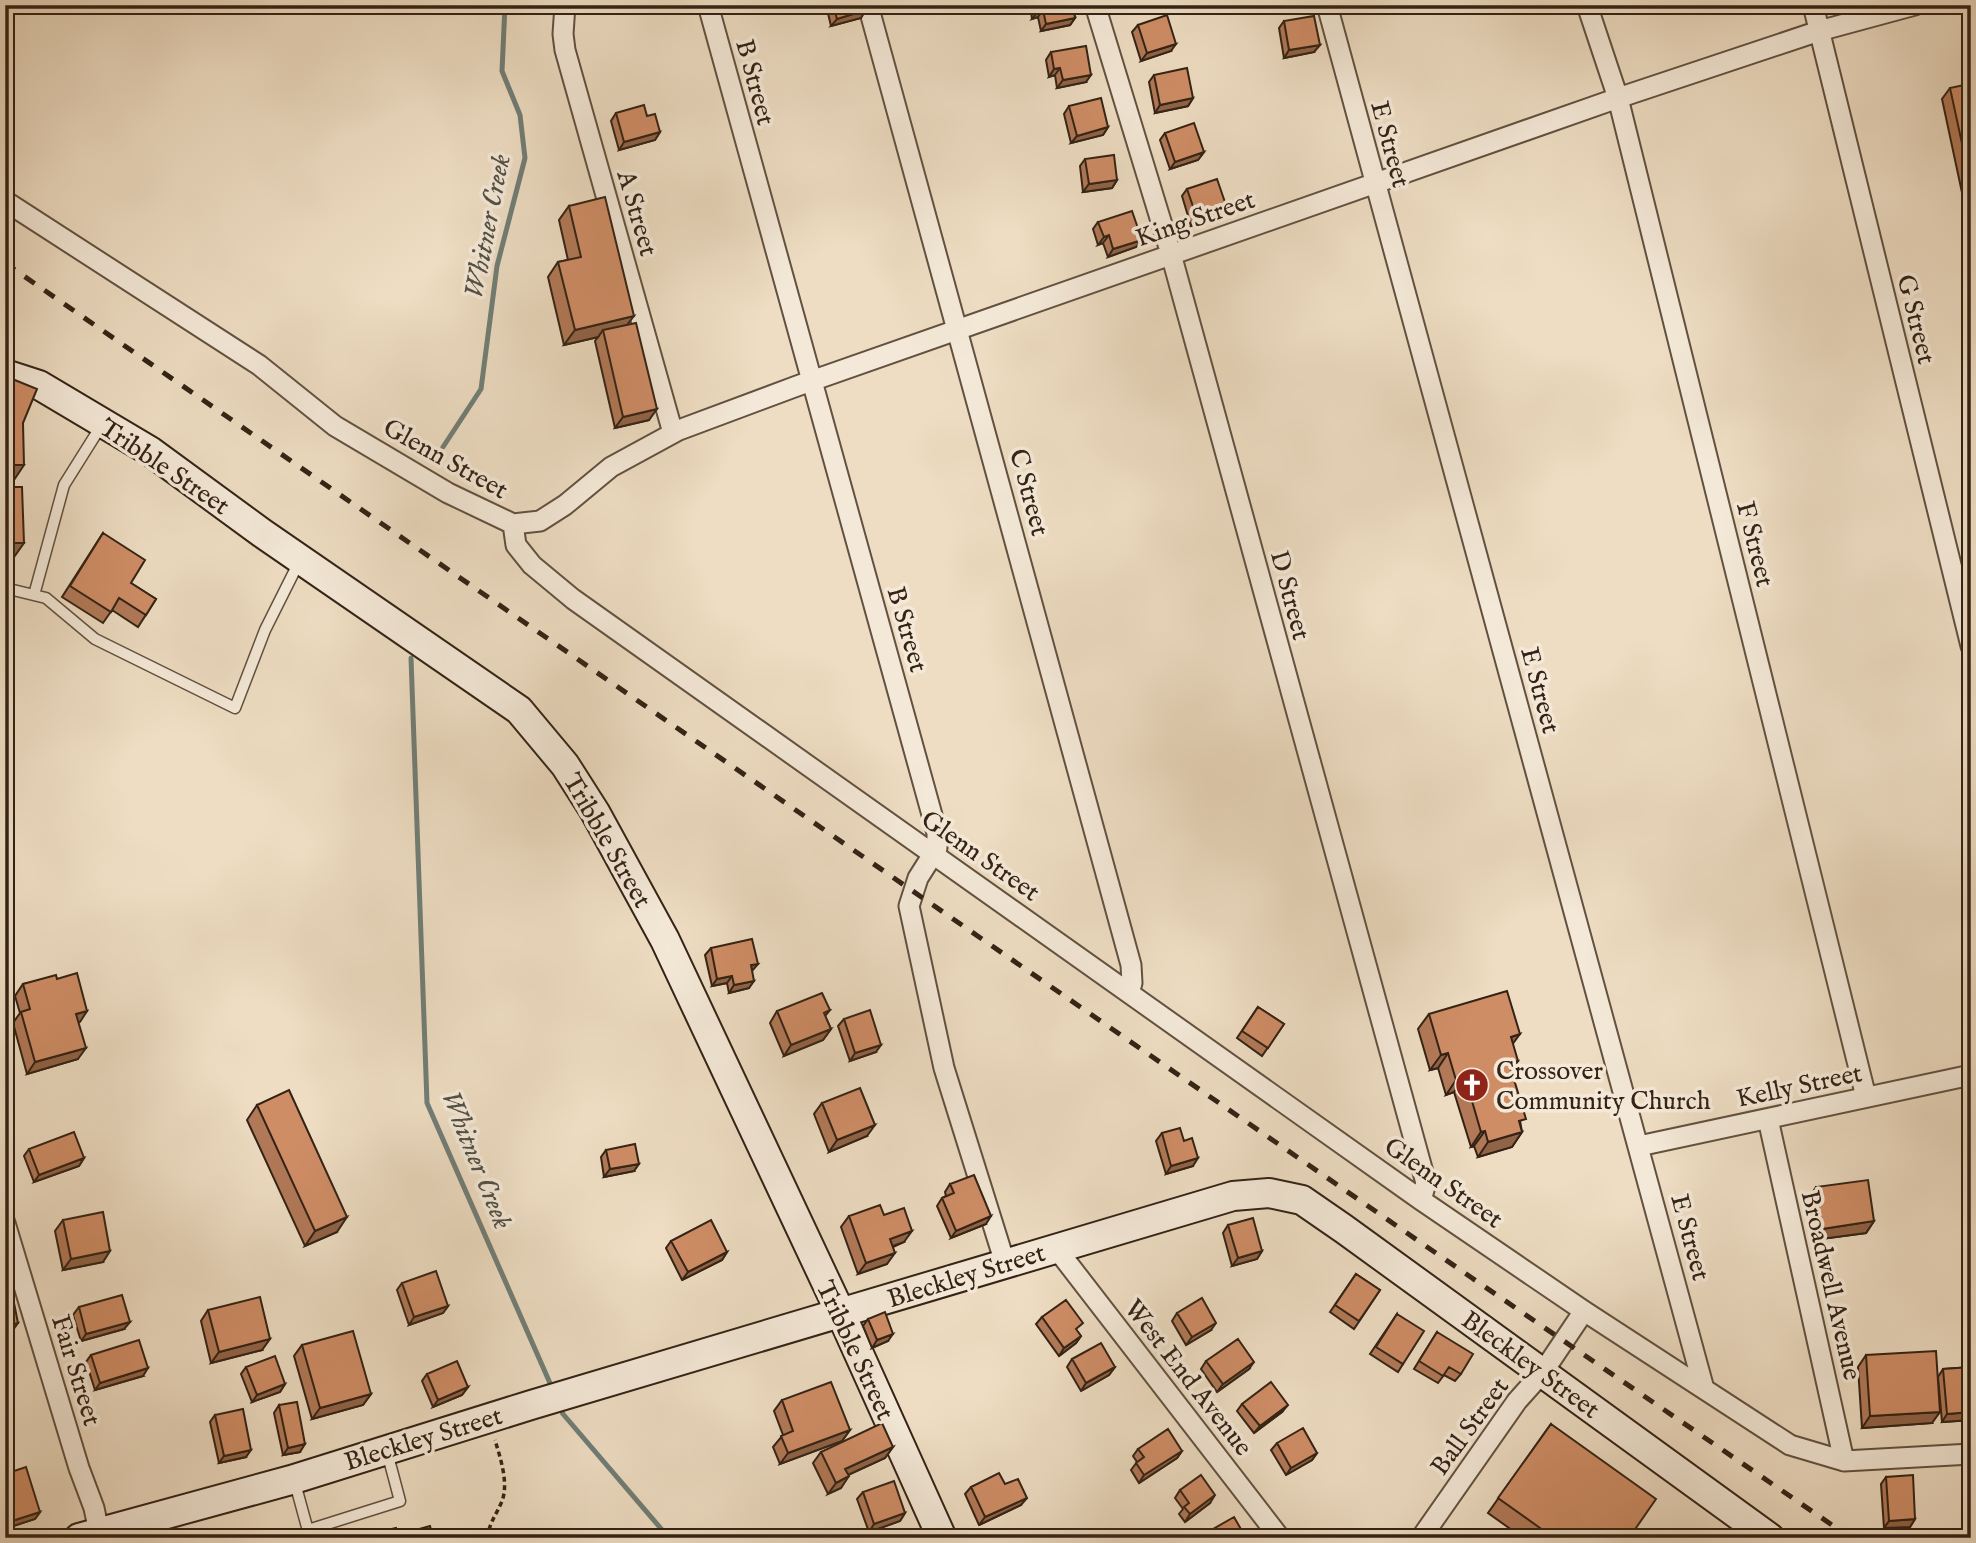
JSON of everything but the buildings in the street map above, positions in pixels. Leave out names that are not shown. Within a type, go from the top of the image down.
[{"type":"street","name":"A Street","points":[[565,5],[565,50],[673,433]]},
{"type":"street","name":"B Street","points":[[708,5],[937,833],[934,855]]},
{"type":"street","name":"C Street","points":[[868,5],[1131,965],[1132,983],[1129,993]]},
{"type":"street","name":"D Street","points":[[1095,5],[1171,254],[1426,1183],[1421,1200]]},
{"type":"street","name":"E Street","points":[[1327,5],[1704,1389]]},
{"type":"street","name":"F Street","points":[[1587,5],[1618,98],[1866,1097]]},
{"type":"street","name":"G Street","points":[[1813,5],[1971,646]]},
{"type":"street","name":"King Street","points":[[513,524],[540,521],[565,505],[611,467],[673,433],[811,381],[1618,98],[1819,31],[1915,5]]},
{"type":"street","name":"Glenn Street","points":[[5,201],[259,365],[335,426],[448,493],[513,524],[516,545],[532,565],[573,599],[1421,1200],[1584,1311],[1790,1445],[1844,1461],[1971,1454]]},
{"type":"street","name":"Tribble Street","points":[[5,374],[39,385],[150,451],[519,710],[565,765],[596,812],[665,940],[841,1314],[942,1538]]},
{"type":"street","points":[[934,855],[918,878],[909,906],[944,1068],[1004,1263]]},
{"type":"street","name":"Kelly Street","points":[[1639,1146],[1971,1075]]},
{"type":"street","name":"Broadwell Avenue","points":[[1768,1119],[1844,1461]]},
{"type":"street","name":"Bleckley Street","points":[[89,1535],[293,1479],[556,1397],[1233,1196],[1269,1193],[1302,1200],[1769,1538]]},
{"type":"street","name":"Fair Street","points":[[5,1223],[79,1468],[94,1508],[89,1535]]},
{"type":"street","name":"West End Avenue","points":[[1056,1248],[1280,1538]]},
{"type":"street","name":"Ball Street","points":[[1420,1538],[1517,1401],[1543,1372],[1584,1311]]},
{"type":"lane","points":[[34,595],[64,485],[103,423]]},
{"type":"lane","points":[[5,588],[46,598],[94,639],[235,708],[265,630],[300,558]]},
{"type":"lane","points":[[293,1479],[309,1534],[400,1500],[386,1450]]},
{"type":"path","points":[[488,1538],[488,1530],[504,1497],[502,1467],[489,1418]]},
{"type":"waterway","name":"Whitner Creek","points":[[443,447],[481,389],[497,266],[525,158],[520,115],[502,71],[505,5]]},
{"type":"waterway","name":"Whitner Creek","points":[[411,658],[427,1103],[553,1390]]},
{"type":"waterway","name":"Whitner Creek","points":[[560,1406],[563,1414],[669,1538]]},
{"type":"railway","points":[[5,263],[1851,1538]]},
{"type":"place","name":"Crossover Community Church","points":[[1472,1085]]}]
